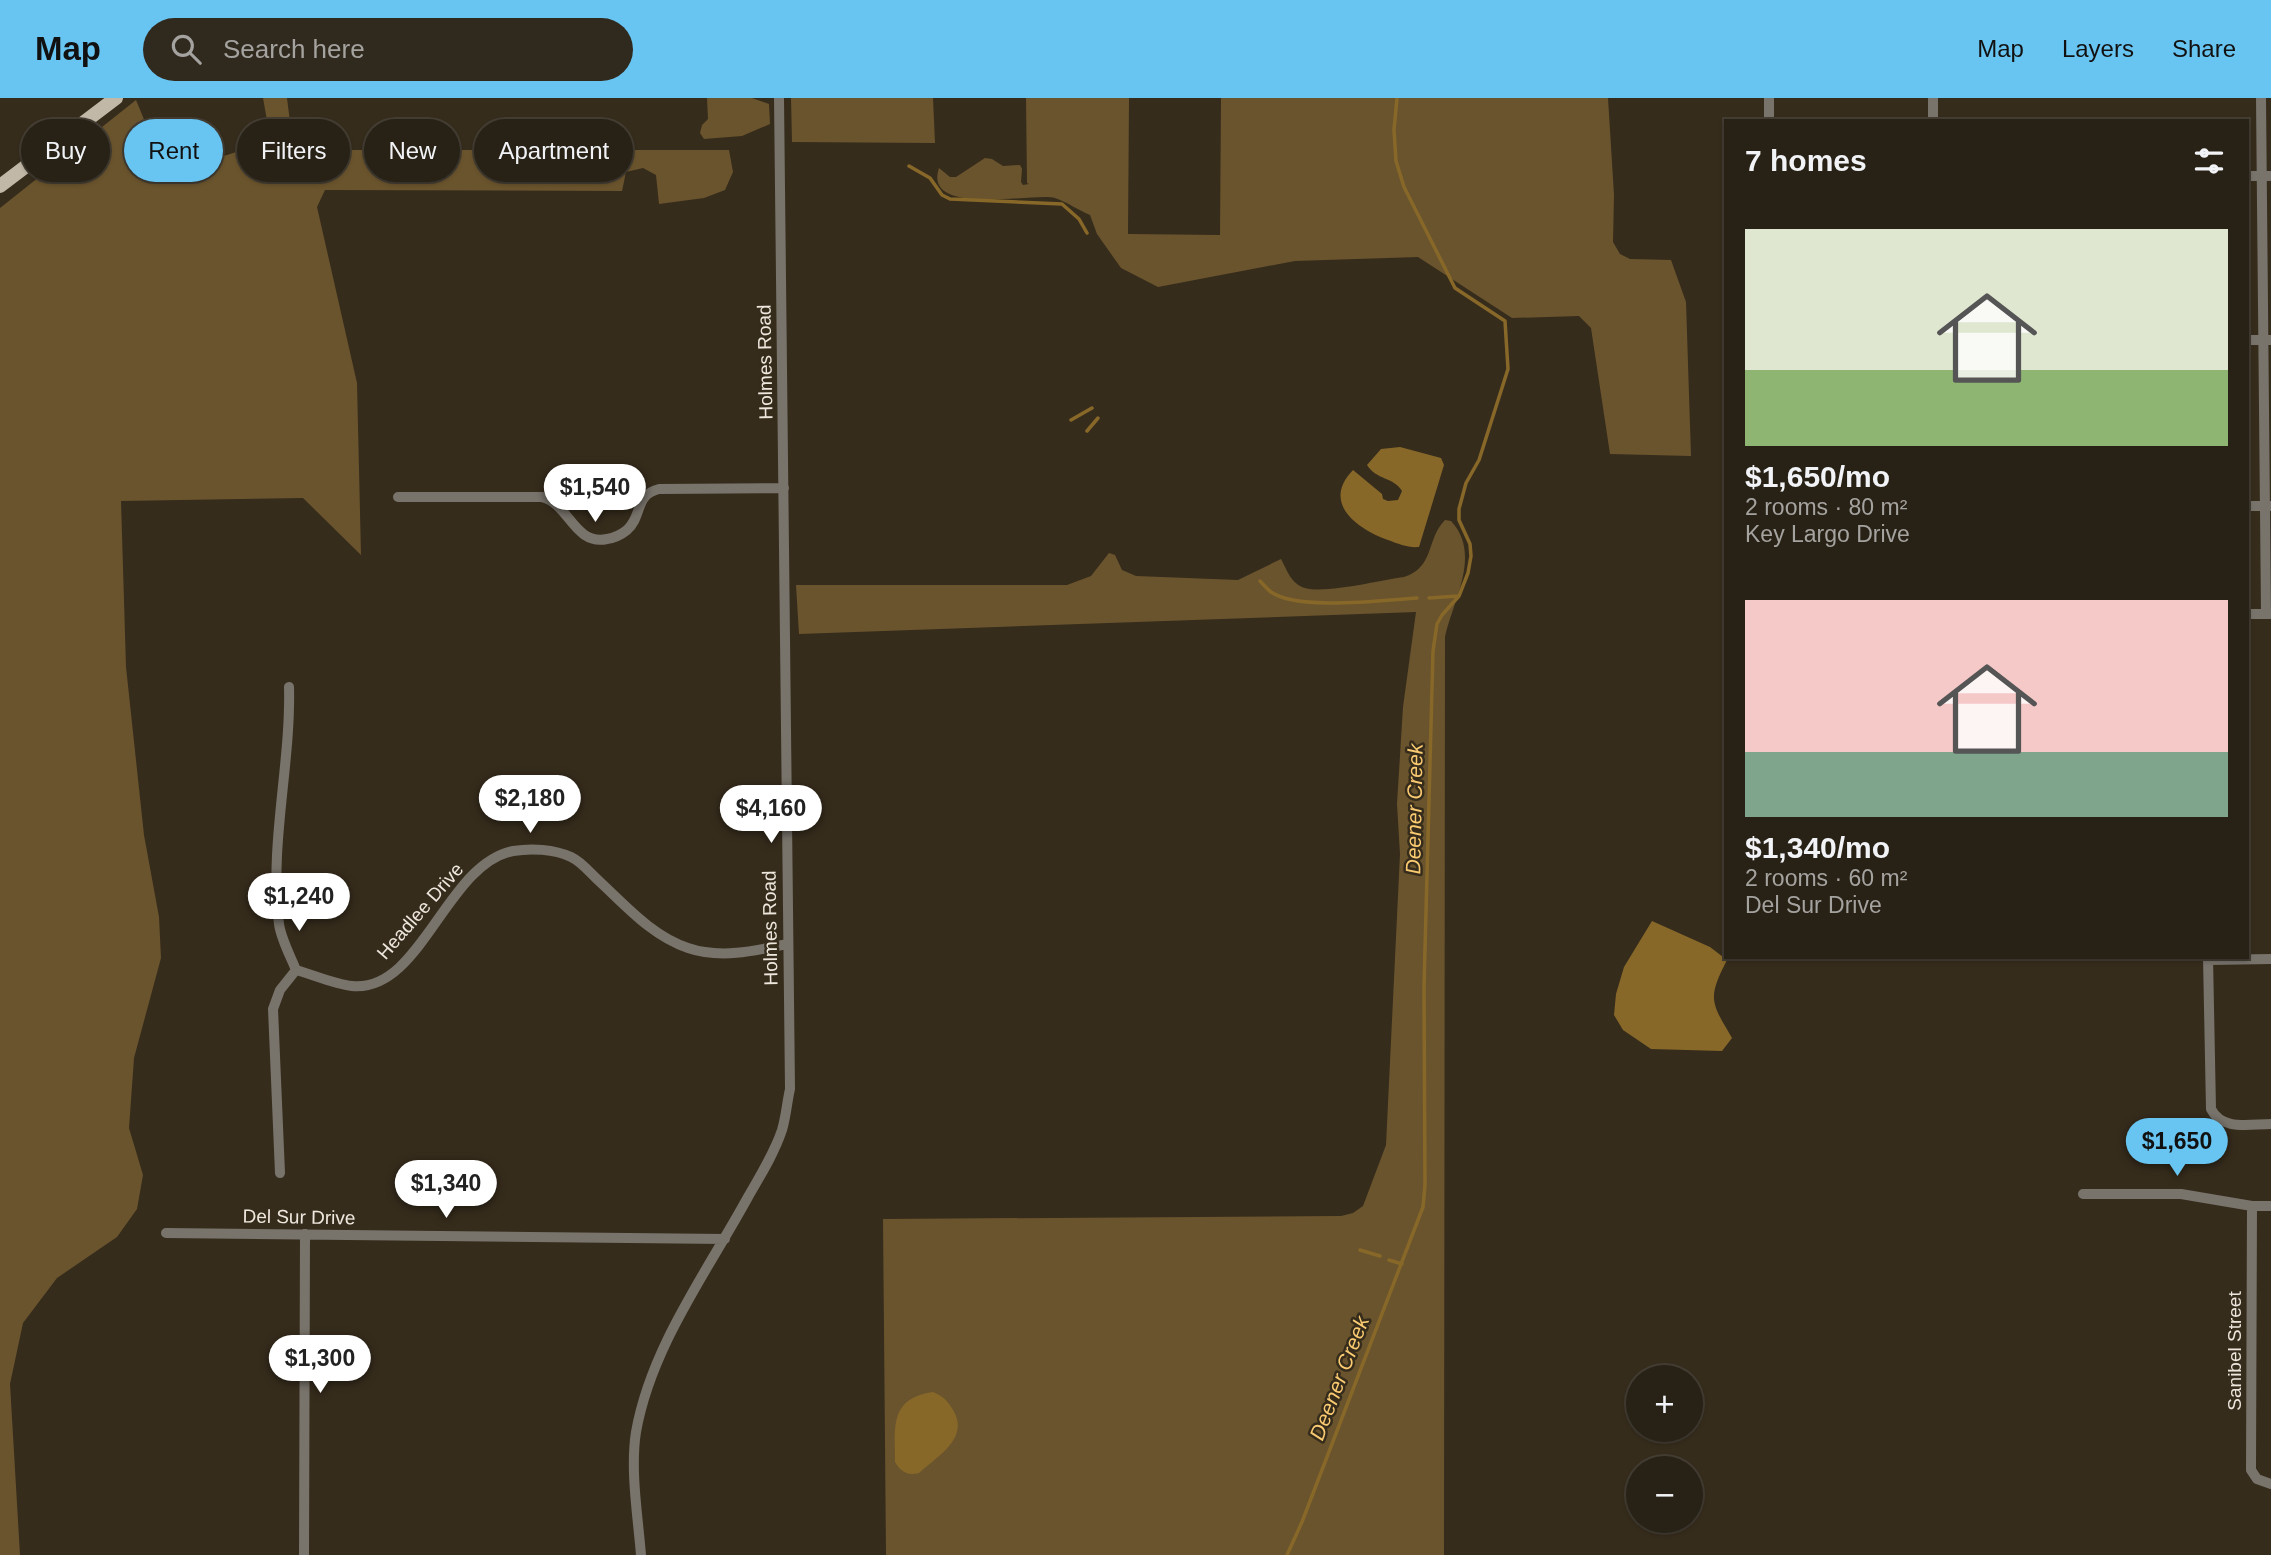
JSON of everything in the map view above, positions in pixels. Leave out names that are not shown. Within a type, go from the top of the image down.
[{"type":"main road","points":[[0,186],[116,98]]},
{"type":"street","name":"Holmes Road","points":[[641,1555],[635,1455],[636,1433],[645,1397],[655,1367],[680,1318],[765,1167],[782,1131],[790,1088],[779,98]]},
{"type":"street","points":[[1769,98],[1769,119]]},
{"type":"street","points":[[1933,98],[1933,119]]},
{"type":"street","points":[[2249,614],[2268,614],[2266,176],[2261,98]]},
{"type":"street","points":[[2249,340],[2267,340]]},
{"type":"street","points":[[398,497],[542,496],[553,502],[581,533],[588,538],[603,540],[627,530],[634,521],[645,494],[651,491],[784,488]]},
{"type":"street","points":[[2249,506],[2268,506]]},
{"type":"street","points":[[280,1173],[273,1009],[280,989],[296,970],[279,926],[278,893],[278,845],[290,714],[289,687]]},
{"type":"street","name":"Headlee Drive","points":[[296,970],[351,986],[382,979],[410,956],[471,877],[492,859],[513,851],[525,850],[555,852],[571,857],[639,919],[661,935],[687,948],[726,953],[787,944]]},
{"type":"street","points":[[2271,959],[2208,959],[2211,1109],[2216,1118],[2231,1124],[2271,1124]]},
{"type":"street","points":[[2083,1194],[2181,1194],[2252,1206],[2271,1206]]},
{"type":"street","name":"Sanibel Street","points":[[2252,1206],[2251,1470],[2257,1479],[2271,1484]]},
{"type":"street","name":"Del Sur Drive","points":[[166,1233],[725,1239]]},
{"type":"street","points":[[304,1555],[305,1234]]},
{"type":"shaded area","points":[[263,98],[287,98],[290,119],[267,119]]},
{"type":"shaded area","points":[[707,98],[752,98],[769,104],[770,124],[742,136],[704,139],[700,133],[702,125],[708,119]]},
{"type":"shaded area","points":[[791,98],[933,98],[935,143],[792,142]]},
{"type":"shaded area","points":[[1026,98],[1129,98],[1128,234],[1220,235],[1221,98],[1608,98],[1614,195],[1613,242],[1620,254],[1630,259],[1671,260],[1686,302],[1691,456],[1610,454],[1591,328],[1579,316],[1512,318],[1418,257],[1295,261],[1158,287],[1121,268],[1097,234],[1090,215],[1055,198],[983,200],[947,193],[938,183],[939,168],[950,177],[956,177],[985,158],[1003,166],[1020,165],[1021,182],[1023,185],[1029,184]]},
{"type":"shaded area","points":[[136,100],[144,119],[124,119],[124,182],[223,182],[223,156],[237,152],[237,182],[350,182],[350,150],[364,150],[364,182],[460,182],[460,150],[474,150],[474,182],[624,182],[622,191],[325,190],[317,207],[357,383],[361,555],[303,498],[121,501],[126,667],[144,835],[159,917],[161,958],[134,1058],[129,1128],[143,1175],[137,1209],[117,1237],[57,1278],[23,1323],[10,1384],[20,1555],[0,1555],[0,208],[33,182],[110,182],[110,121]]},
{"type":"shaded area","points":[[633,150],[729,150],[733,172],[725,190],[704,198],[659,204],[656,175],[643,168],[633,170]]},
{"type":"shaded area","points":[[1400,447],[1441,458],[1444,465],[1419,547],[1400,544],[1365,529],[1355,522],[1342,504],[1344,482],[1353,470],[1382,494],[1383,499],[1398,500],[1402,491],[1399,486],[1375,473],[1367,465],[1381,449]]},
{"type":"shaded area","points":[[1445,520],[1451,521],[1460,534],[1465,562],[1459,593],[1445,637],[1444,1555],[886,1555],[883,1219],[1341,1216],[1353,1213],[1363,1206],[1386,1145],[1400,854],[1397,804],[1403,707],[1416,612],[799,634],[796,585],[1067,585],[1091,576],[1109,553],[1115,555],[1122,570],[1136,576],[1238,580],[1281,559],[1290,576],[1300,586],[1314,589],[1339,588],[1404,577],[1414,572],[1426,560],[1439,527]]},
{"type":"shaded area","points":[[1652,921],[1710,947],[1727,960],[1716,984],[1714,1000],[1732,1038],[1722,1051],[1651,1049],[1623,1030],[1614,1015],[1616,994],[1624,967]]},
{"type":"shaded area","points":[[933,1392],[945,1399],[951,1407],[957,1420],[955,1438],[943,1453],[919,1473],[902,1471],[895,1462],[895,1426],[898,1416],[908,1401]]},
{"type":"waterway","name":"Deener Creek","points":[[1287,1555],[1423,1207],[1424,987],[1433,651],[1437,624],[1459,596],[1468,573],[1470,544],[1459,520],[1459,509],[1466,483],[1479,460],[1508,369],[1505,321],[1455,288],[1404,187],[1396,161],[1394,130],[1397,98]]},
{"type":"waterway","points":[[909,166],[930,178],[942,195],[950,199],[1062,204],[1079,219],[1087,233]]},
{"type":"waterway","points":[[1071,420],[1092,408]]},
{"type":"waterway","points":[[1087,431],[1098,418]]},
{"type":"waterway","points":[[1260,581],[1271,592],[1301,601],[1342,603],[1417,598]]},
{"type":"waterway","points":[[1429,598],[1458,596]]},
{"type":"waterway","points":[[1360,1250],[1380,1256]]},
{"type":"waterway","points":[[1389,1260],[1402,1264]]}]
